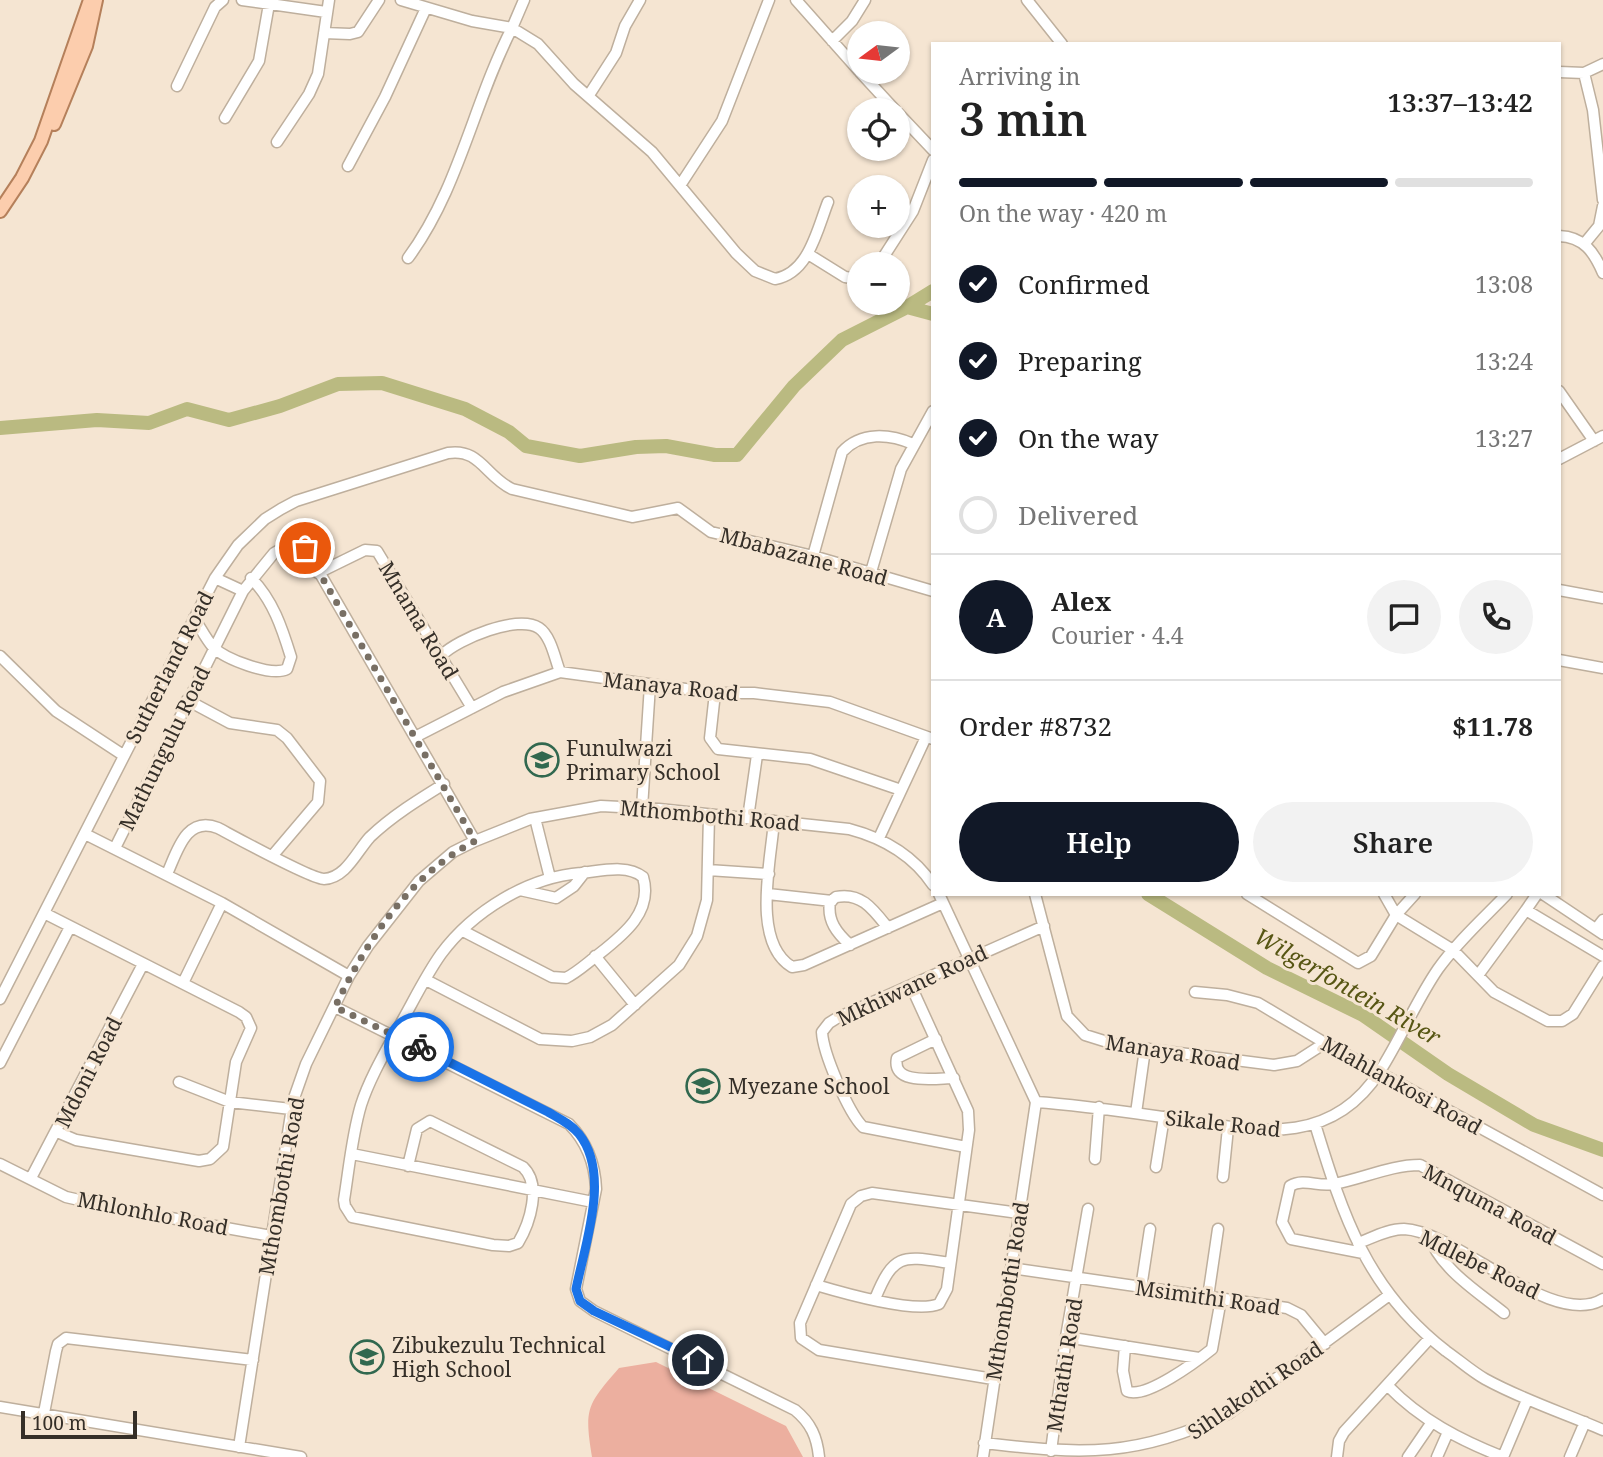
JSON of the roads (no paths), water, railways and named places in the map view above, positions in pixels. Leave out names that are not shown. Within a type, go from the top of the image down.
[{"type":"main road","points":[[41,141],[90,0]]},
{"type":"main road","points":[[0,211],[55,121],[79,67],[96,0]]},
{"type":"street","points":[[177,86],[215,7],[223,0]]},
{"type":"street","points":[[242,0],[326,12]]},
{"type":"street","points":[[277,142],[309,94],[318,74],[329,0]]},
{"type":"street","points":[[324,33],[358,32],[379,0]]},
{"type":"street","points":[[401,0],[472,21],[512,28],[538,44],[573,84],[589,95],[623,129],[646,147],[681,184],[720,236],[755,271],[765,277],[775,279],[792,273],[808,254],[828,202]]},
{"type":"street","points":[[408,258],[430,227],[449,190],[495,61],[524,0]]},
{"type":"street","points":[[589,95],[616,53],[625,26],[640,0]]},
{"type":"street","points":[[681,184],[722,121],[769,0]]},
{"type":"street","points":[[796,0],[847,57]]},
{"type":"street","points":[[832,41],[852,21],[865,0]]},
{"type":"street","points":[[1027,0],[1060,42]]},
{"type":"street","points":[[225,118],[259,61],[268,4]]},
{"type":"street","points":[[348,166],[385,97],[426,8]]},
{"type":"street","points":[[1561,72],[1584,73],[1603,64]]},
{"type":"street","points":[[1584,73],[1593,110],[1603,200]]},
{"type":"street","points":[[872,84],[885,98]]},
{"type":"street","points":[[910,125],[931,148]]},
{"type":"street","points":[[887,252],[913,211],[931,165]]},
{"type":"street","points":[[1585,243],[1599,226],[1603,206]]},
{"type":"street","points":[[1561,236],[1573,237],[1585,243],[1596,257],[1603,274]]},
{"type":"street","points":[[808,254],[847,277]]},
{"type":"street","points":[[1561,393],[1599,439],[1561,458]]},
{"type":"street","points":[[871,572],[898,476],[931,414]]},
{"type":"street","points":[[813,556],[842,452],[855,443],[884,434],[913,444]]},
{"type":"street","name":"Mbabazane Road","points":[[448,453],[469,453],[498,483],[512,489],[632,517],[678,508],[711,532],[931,587]]},
{"type":"street","name":"Sutherland Road","points":[[0,999],[194,618],[215,578],[238,545],[265,519],[296,501],[448,453]]},
{"type":"street","name":"Mathungulu Road","points":[[115,848],[187,700],[251,578],[274,553],[296,544],[305,548],[318,573]]},
{"type":"street","name":"Mnama Road","points":[[318,573],[359,553],[373,549],[377,551],[472,708]]},
{"type":"street","points":[[318,573],[416,736],[475,841]]},
{"type":"street","points":[[215,578],[243,591]]},
{"type":"street","name":"Mathungulu Road","points":[[215,648],[267,671],[283,671],[290,664],[289,648],[272,605],[251,578]]},
{"type":"street","points":[[1561,590],[1603,598]]},
{"type":"street","points":[[194,618],[215,648]]},
{"type":"street","points":[[442,655],[465,641],[511,623],[521,623],[539,628],[545,635],[560,672]]},
{"type":"street","points":[[0,656],[56,711],[123,755]]},
{"type":"street","points":[[1561,660],[1603,668]]},
{"type":"street","name":"Manaya Road","points":[[416,736],[503,692],[560,672],[715,693],[764,694],[830,702],[929,738]]},
{"type":"street","points":[[642,808],[650,685]]},
{"type":"street","points":[[715,693],[710,729],[714,746],[724,752],[810,759],[901,790]]},
{"type":"street","points":[[187,700],[230,723],[277,730],[287,738],[320,781],[318,802],[273,855]]},
{"type":"street","points":[[879,838],[929,738]]},
{"type":"street","points":[[748,818],[757,755]]},
{"type":"street","points":[[167,874],[188,831],[203,825],[214,826],[312,877],[332,878],[340,873],[369,839],[388,822],[444,784]]},
{"type":"street","name":"Mthombothi Road","points":[[239,1447],[292,1109],[303,1071],[349,976],[394,909],[419,881],[453,852],[535,818],[601,806],[642,808],[849,829],[879,838],[907,857],[931,883]]},
{"type":"street","points":[[426,980],[540,1038],[556,1041],[590,1037],[612,1025],[679,965],[688,953],[703,919],[708,870],[709,815]]},
{"type":"street","points":[[535,818],[550,878]]},
{"type":"street","points":[[774,821],[766,912],[774,946],[788,965],[804,965],[888,928],[941,899],[1036,1102]]},
{"type":"street","points":[[85,834],[222,903],[349,976]]},
{"type":"street","points":[[408,1166],[417,1129],[430,1121],[519,1164],[529,1174],[535,1190],[518,1243],[509,1246],[480,1242],[352,1217],[347,1212],[344,1200],[362,1101],[395,1035],[441,954],[463,931],[479,916],[520,890],[550,878],[585,872],[632,870],[643,877],[645,884],[646,893],[638,917],[631,927],[571,976],[556,978],[463,931]]},
{"type":"street","points":[[708,870],[769,874]]},
{"type":"street","points":[[520,890],[556,898],[574,886],[585,872]]},
{"type":"street","points":[[768,894],[832,901]]},
{"type":"street","points":[[850,945],[834,926],[829,910],[836,897],[845,895],[860,898],[888,928]]},
{"type":"street","name":"Manaya Road","points":[[1036,896],[1061,1000],[1074,1026],[1097,1041],[1274,1065],[1297,1061],[1325,1043]]},
{"type":"street","points":[[1250,896],[1358,963],[1366,961],[1376,949],[1396,915],[1413,896]]},
{"type":"street","name":"Sikale Road","points":[[1036,1102],[1099,1107],[1228,1128],[1272,1132],[1315,1124],[1345,1109],[1380,1072],[1433,977],[1453,950],[1505,896]]},
{"type":"street","points":[[1479,974],[1536,896]]},
{"type":"street","points":[[1546,896],[1600,931],[1603,920]]},
{"type":"street","points":[[1385,897],[1396,915],[1453,950],[1494,992],[1548,1021],[1555,1023],[1573,1014],[1603,966]]},
{"type":"street","points":[[183,983],[222,903]]},
{"type":"street","points":[[1526,910],[1603,956]]},
{"type":"street","points":[[44,913],[239,1012],[249,1022],[249,1037],[236,1062],[223,1147],[210,1159],[199,1161],[76,1140],[57,1132]]},
{"type":"street","name":"Mkhiwane Road","points":[[966,1147],[863,1127],[854,1116],[825,1049],[822,1032],[829,1023],[1044,926]]},
{"type":"street","points":[[0,1063],[70,927]]},
{"type":"street","points":[[595,956],[635,1005]]},
{"type":"street","name":"Mdoni Road","points":[[31,1178],[143,964]]},
{"type":"street","points":[[816,1285],[874,1300],[921,1308],[939,1304],[947,1289],[966,1147],[968,1111],[911,986]]},
{"type":"street","name":"Mlahlankosi Road","points":[[1195,992],[1227,995],[1258,1003],[1325,1043],[1603,1195]]},
{"type":"street","points":[[335,1007],[569,1124],[581,1136],[595,1172],[593,1202],[576,1289],[580,1301],[594,1311],[795,1410],[806,1419],[814,1433],[818,1457]]},
{"type":"street","points":[[936,1040],[897,1058],[897,1069],[902,1075],[911,1078],[954,1078]]},
{"type":"street","points":[[1136,1113],[1145,1049]]},
{"type":"street","points":[[179,1082],[230,1102],[292,1109]]},
{"type":"street","name":"Mthombothi Road","points":[[983,1457],[1036,1102]]},
{"type":"street","points":[[1095,1159],[1099,1107]]},
{"type":"street","points":[[1157,1167],[1164,1117]]},
{"type":"street","points":[[1315,1124],[1333,1184],[1357,1243],[1388,1296],[1430,1338],[1473,1372],[1527,1400],[1603,1430]]},
{"type":"street","points":[[1223,1177],[1228,1128]]},
{"type":"street","points":[[352,1154],[593,1202]]},
{"type":"street","name":"Mhlonhlo Road","points":[[0,1164],[63,1196],[271,1236]]},
{"type":"street","name":"Mnquma Road","points":[[1363,1253],[1300,1243],[1291,1239],[1283,1228],[1283,1208],[1290,1186],[1298,1182],[1333,1184],[1420,1165],[1603,1264]]},
{"type":"street","points":[[993,1378],[857,1358],[811,1347],[799,1332],[816,1285],[852,1204],[861,1196],[872,1193],[1019,1213]]},
{"type":"street","name":"Mthathi Road","points":[[1051,1451],[1066,1337],[1088,1209]]},
{"type":"street","points":[[1141,1288],[1150,1229]]},
{"type":"street","points":[[1208,1297],[1218,1229]]},
{"type":"street","name":"Mdlebe Road","points":[[1357,1243],[1395,1230],[1412,1230],[1429,1235],[1512,1281],[1551,1299],[1587,1305],[1603,1299]]},
{"type":"street","points":[[1429,1235],[1433,1246],[1446,1262],[1504,1313]]},
{"type":"street","points":[[874,1300],[885,1273],[904,1259],[917,1258],[950,1263]]},
{"type":"street","name":"Msimithi Road","points":[[1012,1268],[1296,1311],[1325,1344]]},
{"type":"street","name":"Sihlakothi Road","points":[[984,1443],[1087,1455],[1137,1454],[1181,1440],[1228,1415],[1388,1296]]},
{"type":"street","points":[[1125,1346],[1123,1380],[1127,1391],[1135,1394],[1150,1390],[1215,1345],[1221,1299]]},
{"type":"street","points":[[1066,1337],[1199,1358]]},
{"type":"street","points":[[44,1413],[58,1344],[66,1338],[253,1360]]},
{"type":"street","points":[[1338,1457],[1339,1441],[1344,1432],[1430,1338]]},
{"type":"street","points":[[1388,1386],[1448,1432],[1503,1457],[1527,1400]]},
{"type":"street","points":[[0,1406],[301,1457]]},
{"type":"street","points":[[1408,1457],[1432,1422]]},
{"type":"street","points":[[1570,1457],[1585,1422]]},
{"type":"street","points":[[1437,1457],[1448,1432]]},
{"type":"waterway","points":[[910,305],[931,292]]},
{"type":"waterway","name":"Wilgerfontein River","points":[[0,428],[97,420],[149,423],[187,409],[229,420],[280,406],[338,384],[382,383],[465,409],[509,432],[526,446],[580,456],[636,447],[666,446],[715,455],[737,455],[794,386],[842,340],[907,307],[931,313]]},
{"type":"waterway","name":"Wilgerfontein River","points":[[1151,896],[1267,968],[1363,1015],[1448,1074],[1534,1125],[1603,1150]]},
{"type":"place","name":"Funulwazi Primary School","points":[[542,760]]},
{"type":"place","name":"Myezane School","points":[[703,1086]]},
{"type":"place","name":"Zibukezulu Technical High School","points":[[367,1357]]}]
